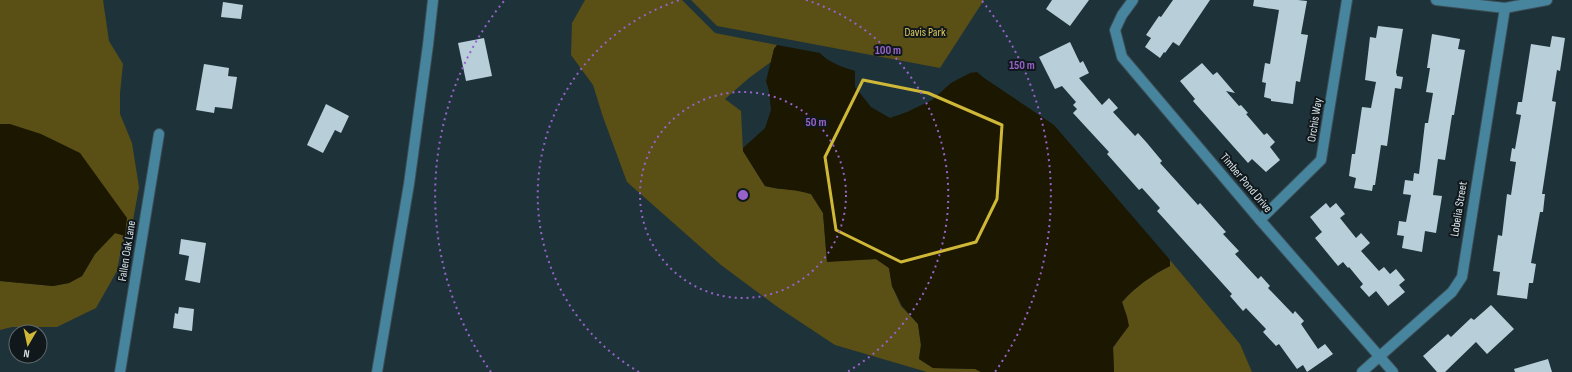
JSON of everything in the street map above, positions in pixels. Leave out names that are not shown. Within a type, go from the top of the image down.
[{"type":"street","points":[[377,372],[408,184],[433,0]]},
{"type":"street","name":"Timber Pond Drive","points":[[1134,0],[1122,15],[1115,30],[1122,56],[1260,220],[1393,372]]},
{"type":"street","name":"Orchis Way","points":[[1260,220],[1321,160],[1347,0]]},
{"type":"street","points":[[1436,0],[1505,8],[1547,0]]},
{"type":"street","name":"Lobelia Street","points":[[1362,372],[1452,292],[1462,277],[1505,8]]},
{"type":"street","name":"Fallen Oak Lane","points":[[120,372],[159,134]]},
{"type":"highlighted area","points":[[863,80],[928,93],[1002,125],[997,199],[976,242],[901,262],[836,230],[825,157]]},
{"type":"green space","points":[[0,0],[103,0],[109,41],[123,64],[120,93],[120,114],[132,143],[139,187],[132,226],[122,244],[117,271],[96,308],[57,327],[48,327],[48,324],[8,324],[8,328],[0,330],[0,281],[53,286],[69,283],[82,276],[95,254],[115,233],[125,235],[10,124],[0,124]]},
{"type":"green space","points":[[585,0],[682,0],[715,33],[777,45],[774,49],[771,62],[749,78],[725,99],[741,111],[743,151],[765,186],[779,189],[795,189],[811,194],[823,213],[827,261],[876,259],[889,268],[892,286],[901,306],[918,324],[921,345],[919,359],[933,368],[976,369],[981,372],[927,372],[835,345],[779,308],[721,265],[627,182],[593,85],[571,55],[572,23]]},
{"type":"green space","name":"Davis Park","points":[[691,0],[984,0],[940,68],[717,26]]},
{"type":"green space","points":[[1170,260],[1240,344],[1252,372],[1114,372],[1113,348],[1128,326],[1127,317],[1122,302],[1132,291],[1144,282],[1170,266]]},
{"type":"shaded area","points":[[777,45],[820,53],[832,62],[855,71],[855,87],[871,107],[890,118],[932,100],[951,83],[970,73],[977,72],[1054,125],[1170,260],[1170,266],[1157,273],[1132,291],[1122,302],[1129,326],[1113,347],[1114,372],[981,372],[975,369],[933,368],[919,359],[921,345],[918,324],[902,306],[892,286],[889,268],[876,259],[827,262],[823,213],[811,194],[765,186],[743,151],[743,148],[765,128],[771,110],[769,91],[766,81],[774,49]]},
{"type":"shaded area","points":[[0,124],[10,124],[41,134],[80,153],[127,218],[125,236],[115,233],[95,254],[82,276],[69,283],[53,286],[0,281]]},
{"type":"building","points":[[1052,0],[1089,0],[1070,26],[1046,9]]},
{"type":"building","points":[[1173,0],[1210,0],[1179,46],[1173,42],[1160,58],[1145,47],[1151,38],[1146,35],[1159,16],[1161,17]]},
{"type":"building","points":[[1254,0],[1307,1],[1301,34],[1308,35],[1300,82],[1296,81],[1293,104],[1271,101],[1271,99],[1264,97],[1266,83],[1262,82],[1265,63],[1270,64],[1279,10],[1253,6]]},
{"type":"building","points":[[223,2],[243,5],[241,19],[221,17]]},
{"type":"building","points":[[1378,26],[1403,29],[1396,72],[1397,76],[1403,77],[1401,89],[1395,88],[1387,146],[1381,145],[1375,185],[1373,185],[1372,191],[1354,188],[1356,178],[1349,176],[1352,154],[1355,154],[1362,107],[1371,108],[1376,82],[1365,80],[1370,37],[1376,38]]},
{"type":"building","points":[[1432,34],[1460,39],[1458,49],[1465,50],[1445,160],[1438,159],[1433,195],[1442,196],[1436,233],[1425,231],[1422,252],[1402,248],[1404,236],[1397,235],[1399,221],[1406,222],[1411,195],[1403,194],[1405,180],[1413,181],[1414,173],[1419,174],[1425,123],[1428,123],[1433,93],[1426,92],[1430,68],[1427,68]]},
{"type":"building","points":[[1552,36],[1565,38],[1560,71],[1557,70],[1552,101],[1556,102],[1542,194],[1545,194],[1543,212],[1540,212],[1531,263],[1536,264],[1533,283],[1529,283],[1527,299],[1497,295],[1500,272],[1493,271],[1498,235],[1502,236],[1507,194],[1511,195],[1516,162],[1510,161],[1512,148],[1515,149],[1521,115],[1516,114],[1518,102],[1522,102],[1531,44],[1550,47]]},
{"type":"building","points":[[484,38],[492,76],[466,81],[458,43]]},
{"type":"building","points":[[1070,42],[1080,63],[1083,61],[1089,73],[1079,78],[1102,105],[1109,98],[1118,108],[1113,112],[1135,136],[1138,133],[1162,161],[1160,163],[1198,205],[1200,203],[1226,232],[1223,234],[1239,251],[1235,254],[1258,279],[1261,276],[1270,286],[1268,288],[1293,314],[1295,311],[1304,321],[1301,324],[1318,349],[1325,344],[1333,354],[1307,372],[1303,365],[1297,369],[1279,344],[1276,346],[1263,332],[1266,329],[1246,308],[1243,311],[1230,296],[1232,294],[1157,211],[1160,208],[1142,188],[1139,190],[1107,154],[1109,152],[1073,113],[1077,109],[1073,105],[1076,102],[1062,86],[1055,89],[1039,57]]},
{"type":"building","points":[[1202,63],[1213,75],[1217,72],[1235,93],[1226,91],[1239,106],[1241,105],[1248,113],[1246,114],[1264,135],[1267,133],[1275,142],[1270,147],[1280,160],[1266,172],[1252,159],[1248,163],[1193,101],[1195,99],[1180,81]]},
{"type":"building","points":[[204,64],[229,68],[228,76],[237,77],[232,109],[215,107],[214,113],[196,110]]},
{"type":"building","points":[[326,104],[349,116],[341,133],[335,130],[323,153],[307,145]]},
{"type":"building","points":[[1326,203],[1330,208],[1336,203],[1345,214],[1340,218],[1356,238],[1361,233],[1370,243],[1361,251],[1379,271],[1384,267],[1390,274],[1396,269],[1405,280],[1399,285],[1405,292],[1388,306],[1376,291],[1369,297],[1360,287],[1363,284],[1349,267],[1348,268],[1343,262],[1338,266],[1315,238],[1322,232],[1310,217]]},
{"type":"building","points":[[181,239],[206,243],[200,283],[185,280],[189,256],[179,254]]},
{"type":"building","points":[[1491,305],[1514,329],[1487,354],[1476,342],[1445,372],[1437,372],[1423,356],[1448,334],[1451,337],[1471,318],[1474,320]]},
{"type":"building","points":[[179,307],[194,309],[192,331],[173,328],[175,313],[178,314]]},
{"type":"building","points":[[1548,359],[1552,372],[1515,372],[1514,369]]}]
